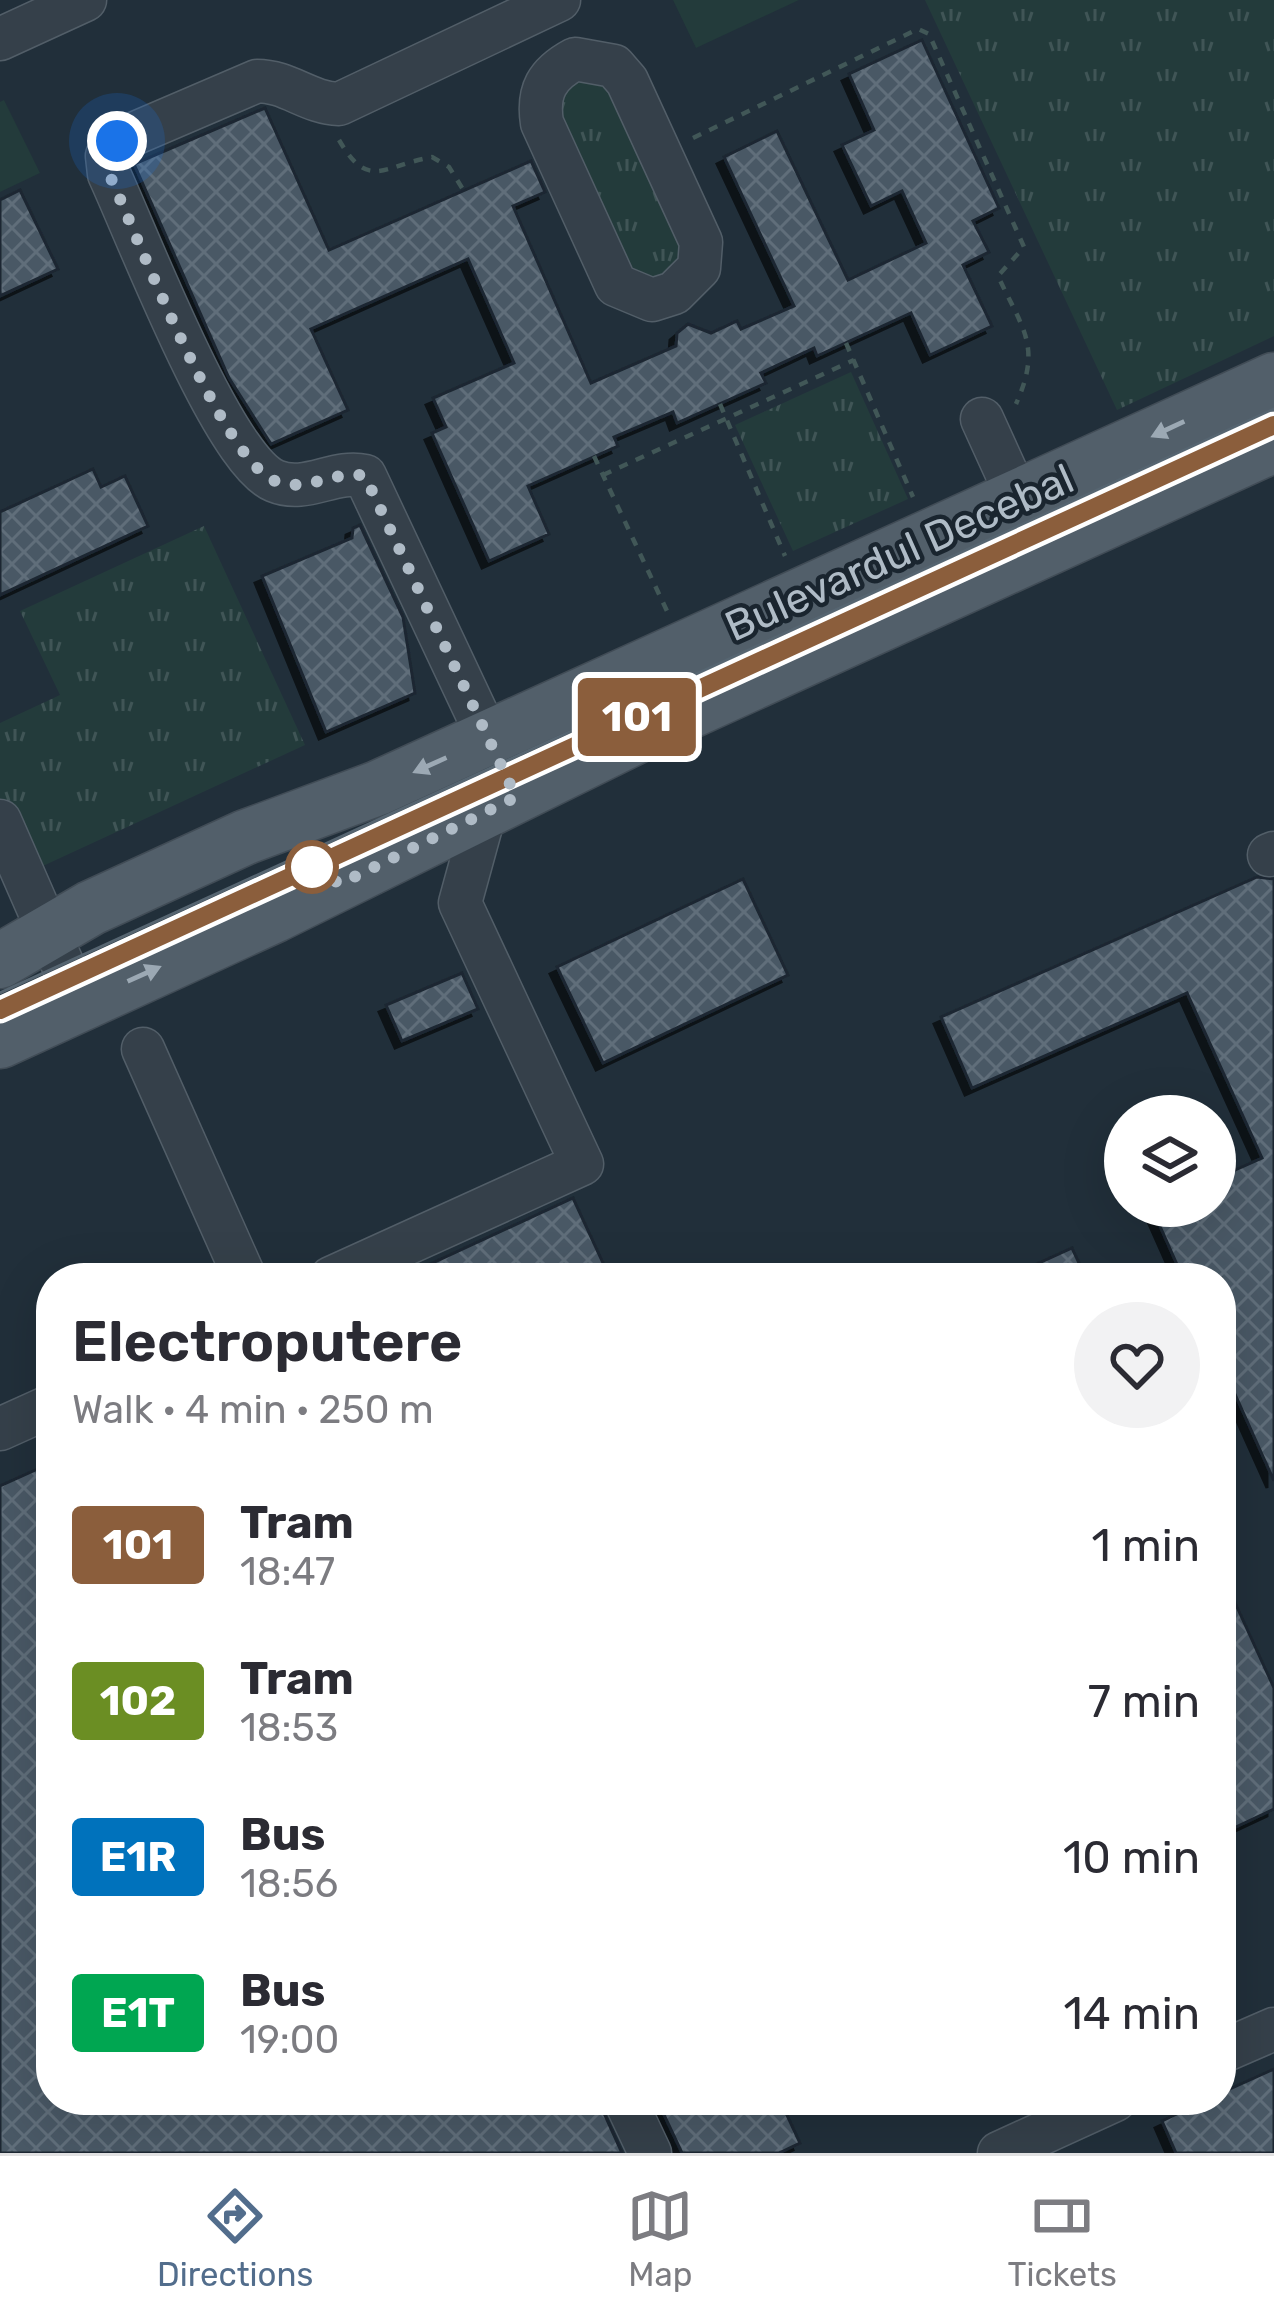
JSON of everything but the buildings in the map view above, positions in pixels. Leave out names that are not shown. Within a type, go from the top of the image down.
[{"type":"main road","name":"Bulevardul Decebal","points":[[0,961],[91,908],[246,837],[378,788],[1274,380]]},
{"type":"main road","name":"Bulevardul Decebal","points":[[0,1041],[1274,445]]},
{"type":"lane","points":[[0,39],[85,0]]},
{"type":"lane","points":[[364,1263],[582,1164],[460,902],[501,804],[488,738],[365,476],[349,472],[305,485],[278,483],[256,471],[242,454],[109,174],[106,156],[117,141],[257,81],[277,81],[317,103],[339,104],[546,6],[564,65]]},
{"type":"lane","points":[[595,59],[614,66],[627,81],[700,242],[699,268],[687,283],[652,300],[616,285],[542,122],[538,103],[544,83],[564,65],[595,59]]},
{"type":"lane","points":[[999,412],[1018,497],[1042,550]]},
{"type":"lane","points":[[0,821],[80,1004]]},
{"type":"lane","points":[[143,1049],[238,1263]]},
{"type":"lane","points":[[0,1429],[36,1413]]},
{"type":"lane","points":[[1236,2045],[1274,2029]]},
{"type":"lane","points":[[632,2115],[650,2153]]},
{"type":"lane","points":[[999,2153],[1067,2139],[1097,2115]]},
{"type":"path","points":[[660,153],[918,29],[929,34],[1024,247],[998,276],[1029,344],[1031,370],[999,412]]},
{"type":"path","points":[[317,103],[356,170],[370,175],[432,157],[449,167],[464,191]]},
{"type":"path","points":[[846,343],[914,498]]},
{"type":"path","points":[[603,476],[854,360]]},
{"type":"path","points":[[720,404],[786,559]]},
{"type":"path","points":[[594,456],[667,611]]},
{"type":"green space","points":[[673,0],[799,0],[696,48]]},
{"type":"green space","points":[[925,0],[1274,0],[1274,336],[1117,410]]},
{"type":"green space","points":[[595,59],[699,268],[632,296],[544,83]]},
{"type":"green space","points":[[4,100],[40,173],[0,192],[0,102]]},
{"type":"green space","points":[[851,372],[908,499],[793,551],[735,425]]},
{"type":"green space","points":[[204,526],[305,745],[32,871],[0,804],[0,723],[60,695],[20,611]]},
{"type":"tram line","points":[[0,993],[1274,409]]},
{"type":"tram line","name":"101","points":[[0,1010],[1274,425]]},
{"type":"route","points":[[117,141],[106,156],[109,174],[226,430],[256,471],[278,483],[305,485],[349,472],[365,476],[516,797],[340,884],[312,867]]}]
